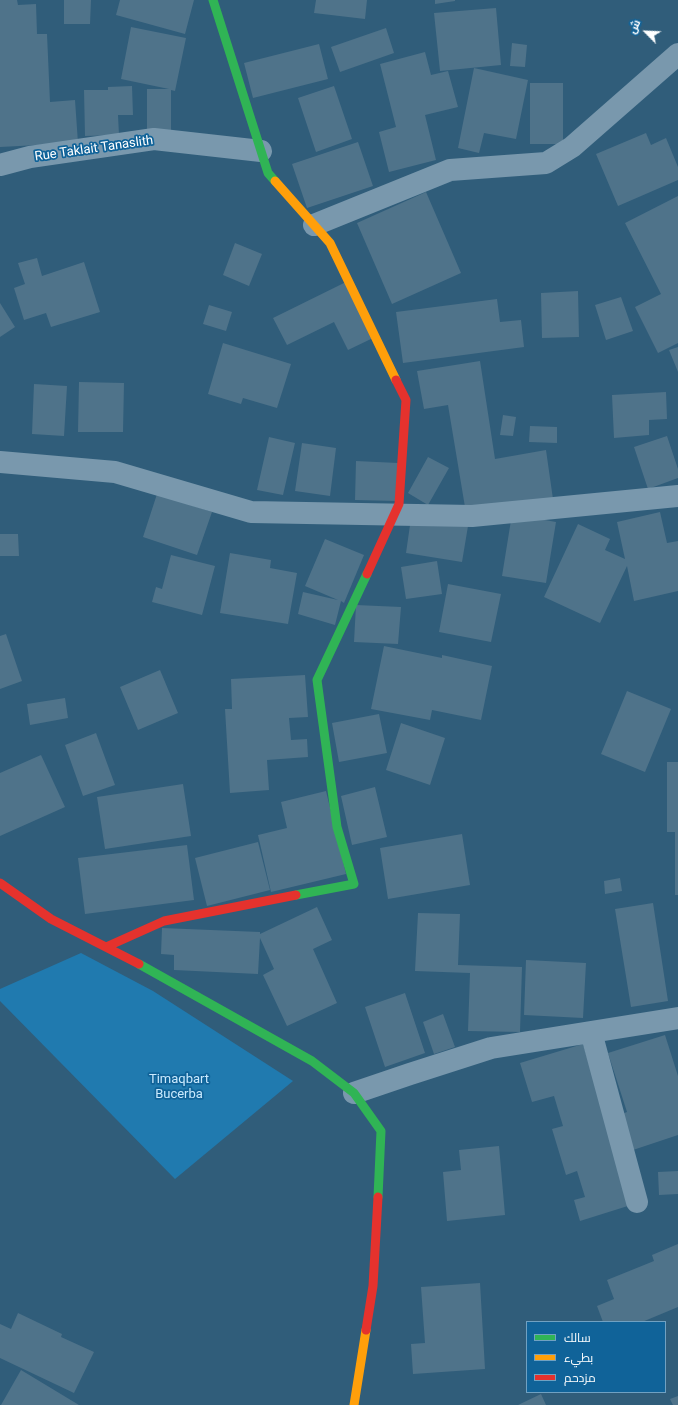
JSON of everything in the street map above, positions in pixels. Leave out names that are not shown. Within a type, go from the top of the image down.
[{"type":"street","points":[[106,947],[164,921],[354,884],[337,827],[316,680],[399,504],[406,400],[330,243],[268,173],[213,0]]},
{"type":"street","points":[[314,225],[450,170],[546,163],[572,147],[678,54]]},
{"type":"street","name":"Rue Taklait Tanaslith","points":[[0,165],[30,157],[154,139],[261,151]]},
{"type":"street","points":[[0,462],[114,472],[251,512],[472,516],[678,496]]},
{"type":"street","points":[[0,883],[52,919],[162,976],[312,1061],[354,1093],[381,1131],[373,1286],[354,1405]]},
{"type":"street","points":[[354,1093],[491,1048],[678,1018]]},
{"type":"street","points":[[591,1032],[637,1202]]},
{"type":"green space","name":"Timaqbart Bucerba","points":[[81,953],[153,991],[293,1081],[175,1179],[0,1001],[0,989]]},
{"type":"building","points":[[0,0],[17,0],[18,5],[36,4],[37,34],[47,34],[50,102],[75,100],[78,143],[0,147]]},
{"type":"building","points":[[64,0],[91,0],[90,24],[64,24]]},
{"type":"building","points":[[120,0],[194,0],[185,34],[116,15]]},
{"type":"building","points":[[316,0],[367,0],[365,19],[314,13]]},
{"type":"building","points":[[435,0],[455,0],[455,1],[435,4]]},
{"type":"building","points":[[496,8],[501,65],[440,71],[434,13]]},
{"type":"building","points":[[131,27],[186,38],[175,91],[171,90],[171,131],[147,132],[147,89],[169,89],[121,79]]},
{"type":"building","points":[[386,28],[394,53],[340,72],[331,47]]},
{"type":"building","points":[[512,43],[527,45],[525,67],[510,66]]},
{"type":"building","points":[[319,44],[328,79],[253,98],[244,63]]},
{"type":"building","points":[[425,52],[431,75],[448,71],[458,107],[425,115],[436,160],[389,172],[379,132],[396,127],[380,64]]},
{"type":"building","points":[[474,68],[528,80],[516,139],[484,133],[479,153],[458,148]]},
{"type":"building","points":[[530,83],[563,83],[563,144],[530,144]]},
{"type":"building","points":[[132,86],[133,115],[118,115],[119,135],[85,136],[84,90],[108,90],[108,87]]},
{"type":"building","points":[[334,86],[352,139],[316,152],[298,98]]},
{"type":"building","points":[[646,133],[651,145],[666,138],[678,167],[678,180],[618,206],[596,154]]},
{"type":"building","points":[[358,142],[373,186],[307,208],[292,164]]},
{"type":"building","points":[[426,192],[461,273],[392,304],[357,223]]},
{"type":"building","points":[[678,196],[678,343],[658,353],[635,307],[661,294],[625,223]]},
{"type":"building","points":[[235,243],[262,254],[249,286],[223,275]]},
{"type":"building","points":[[37,258],[42,276],[84,262],[100,312],[51,327],[46,313],[24,320],[14,288],[25,284],[18,263]]},
{"type":"building","points":[[346,282],[373,338],[348,350],[334,322],[287,345],[273,318]]},
{"type":"building","points":[[578,291],[579,337],[542,338],[541,293]]},
{"type":"building","points":[[621,297],[633,331],[606,340],[595,305]]},
{"type":"building","points":[[497,299],[500,322],[521,320],[524,347],[403,363],[396,312]]},
{"type":"building","points":[[0,303],[15,327],[0,337]]},
{"type":"building","points":[[209,305],[232,312],[226,331],[203,324]]},
{"type":"building","points":[[223,343],[291,364],[277,408],[243,398],[241,404],[208,394]]},
{"type":"building","points":[[678,347],[678,372],[669,350]]},
{"type":"building","points":[[480,361],[495,459],[546,450],[553,499],[466,513],[448,405],[424,409],[417,371]]},
{"type":"building","points":[[79,382],[124,383],[123,432],[78,432]]},
{"type":"building","points":[[34,384],[67,386],[64,436],[32,434]]},
{"type":"building","points":[[666,392],[667,419],[649,420],[649,435],[614,438],[612,395]]},
{"type":"building","points":[[503,415],[516,417],[513,436],[500,435]]},
{"type":"building","points":[[530,426],[557,427],[557,443],[529,442]]},
{"type":"building","points":[[667,436],[678,469],[678,478],[648,489],[634,447]]},
{"type":"building","points":[[269,437],[295,443],[283,495],[257,490]]},
{"type":"building","points":[[302,443],[336,448],[330,496],[295,491]]},
{"type":"building","points":[[428,457],[449,468],[428,505],[408,493]]},
{"type":"building","points":[[356,461],[398,463],[397,501],[355,500]]},
{"type":"building","points":[[157,494],[212,512],[197,555],[143,537]]},
{"type":"building","points":[[660,512],[667,543],[678,541],[678,591],[634,601],[627,566],[600,623],[544,597],[578,524],[610,539],[605,550],[625,559],[617,522]]},
{"type":"building","points":[[512,514],[556,522],[546,583],[502,576]]},
{"type":"building","points":[[411,518],[468,526],[462,562],[406,553]]},
{"type":"building","points":[[0,534],[18,534],[19,556],[0,556]]},
{"type":"building","points":[[325,539],[364,555],[344,603],[341,601],[335,625],[298,614],[303,592],[338,600],[305,586]]},
{"type":"building","points":[[230,553],[271,560],[270,568],[297,573],[288,624],[220,613]]},
{"type":"building","points":[[171,555],[215,566],[202,615],[152,602],[156,587],[162,589]]},
{"type":"building","points":[[437,561],[442,594],[406,599],[401,567]]},
{"type":"building","points":[[448,584],[501,594],[491,642],[439,632]]},
{"type":"building","points":[[356,605],[401,607],[398,644],[354,642]]},
{"type":"building","points":[[6,634],[22,681],[0,689],[0,636]]},
{"type":"building","points":[[384,646],[442,658],[442,655],[492,666],[481,720],[432,710],[430,720],[371,709]]},
{"type":"building","points":[[160,670],[178,713],[138,730],[120,687]]},
{"type":"building","points":[[305,675],[308,717],[289,718],[291,740],[307,739],[308,757],[267,760],[269,790],[230,793],[225,709],[232,709],[231,679]]},
{"type":"building","points":[[627,691],[671,709],[645,772],[601,754]]},
{"type":"building","points":[[65,698],[68,718],[30,725],[27,704]]},
{"type":"building","points":[[379,714],[387,753],[339,762],[332,723]]},
{"type":"building","points":[[401,723],[445,738],[430,785],[386,770]]},
{"type":"building","points":[[96,733],[115,785],[83,796],[65,745]]},
{"type":"building","points":[[41,755],[65,807],[0,836],[0,773]]},
{"type":"building","points":[[667,762],[678,762],[678,895],[675,895],[675,832],[667,832]]},
{"type":"building","points":[[183,784],[191,836],[105,849],[97,797]]},
{"type":"building","points":[[375,787],[387,837],[352,845],[341,796]]},
{"type":"building","points":[[326,791],[346,874],[271,892],[258,835],[287,828],[281,802]]},
{"type":"building","points":[[462,834],[470,885],[388,899],[380,848]]},
{"type":"building","points":[[258,842],[270,890],[207,906],[195,858]]},
{"type":"building","points":[[187,845],[194,900],[85,914],[78,858]]},
{"type":"building","points":[[620,878],[622,891],[605,894],[604,881]]},
{"type":"building","points":[[653,903],[668,1001],[631,1007],[615,909]]},
{"type":"building","points":[[317,907],[332,940],[313,949],[337,1003],[287,1026],[263,975],[274,969],[260,938],[258,974],[174,970],[174,955],[161,954],[162,928],[260,932],[260,934]]},
{"type":"building","points":[[418,913],[460,914],[458,965],[522,967],[520,1032],[468,1031],[470,973],[415,971]]},
{"type":"building","points":[[526,960],[586,963],[583,1018],[524,1015]]},
{"type":"building","points":[[405,993],[425,1053],[385,1067],[365,1007]]},
{"type":"building","points":[[443,1014],[455,1047],[434,1054],[423,1022]]},
{"type":"building","points":[[665,1035],[678,1076],[678,1135],[630,1151],[619,1115],[627,1112],[608,1053]]},
{"type":"building","points":[[583,1044],[631,1205],[580,1221],[574,1200],[585,1197],[577,1171],[566,1175],[552,1129],[563,1126],[554,1096],[532,1102],[520,1063]]},
{"type":"building","points":[[499,1146],[505,1215],[447,1221],[443,1172],[461,1170],[459,1150]]},
{"type":"building","points":[[678,1171],[678,1194],[659,1195],[658,1172]]},
{"type":"building","points":[[678,1244],[678,1307],[644,1321],[603,1321],[597,1306],[614,1299],[607,1280],[654,1261],[652,1255]]},
{"type":"building","points":[[480,1283],[485,1369],[413,1374],[411,1344],[425,1343],[421,1287]]},
{"type":"building","points":[[18,1313],[62,1334],[61,1337],[94,1352],[74,1393],[0,1358],[0,1324],[11,1329]]},
{"type":"building","points":[[21,1370],[79,1405],[1,1405]]},
{"type":"building","points":[[541,1394],[546,1405],[518,1405]]},
{"type":"building","points":[[678,1396],[678,1405],[673,1405],[670,1399]]},
{"type":"traffic: fast","points":[[213,0],[268,173],[275,181]]},
{"type":"traffic: fast","points":[[296,895],[354,884],[337,827],[317,680],[367,574]]},
{"type":"traffic: fast","points":[[139,964],[312,1061],[354,1093],[381,1131],[378,1197]]},
{"type":"traffic: slow","points":[[275,181],[330,243],[396,380]]},
{"type":"traffic: slow","points":[[354,1405],[366,1330]]},
{"type":"traffic: jam","points":[[367,574],[399,504],[406,400],[396,380]]},
{"type":"traffic: jam","points":[[0,883],[51,919],[139,964]]},
{"type":"traffic: jam","points":[[106,947],[164,921],[296,895]]},
{"type":"traffic: jam","points":[[366,1330],[373,1286],[378,1197]]}]
